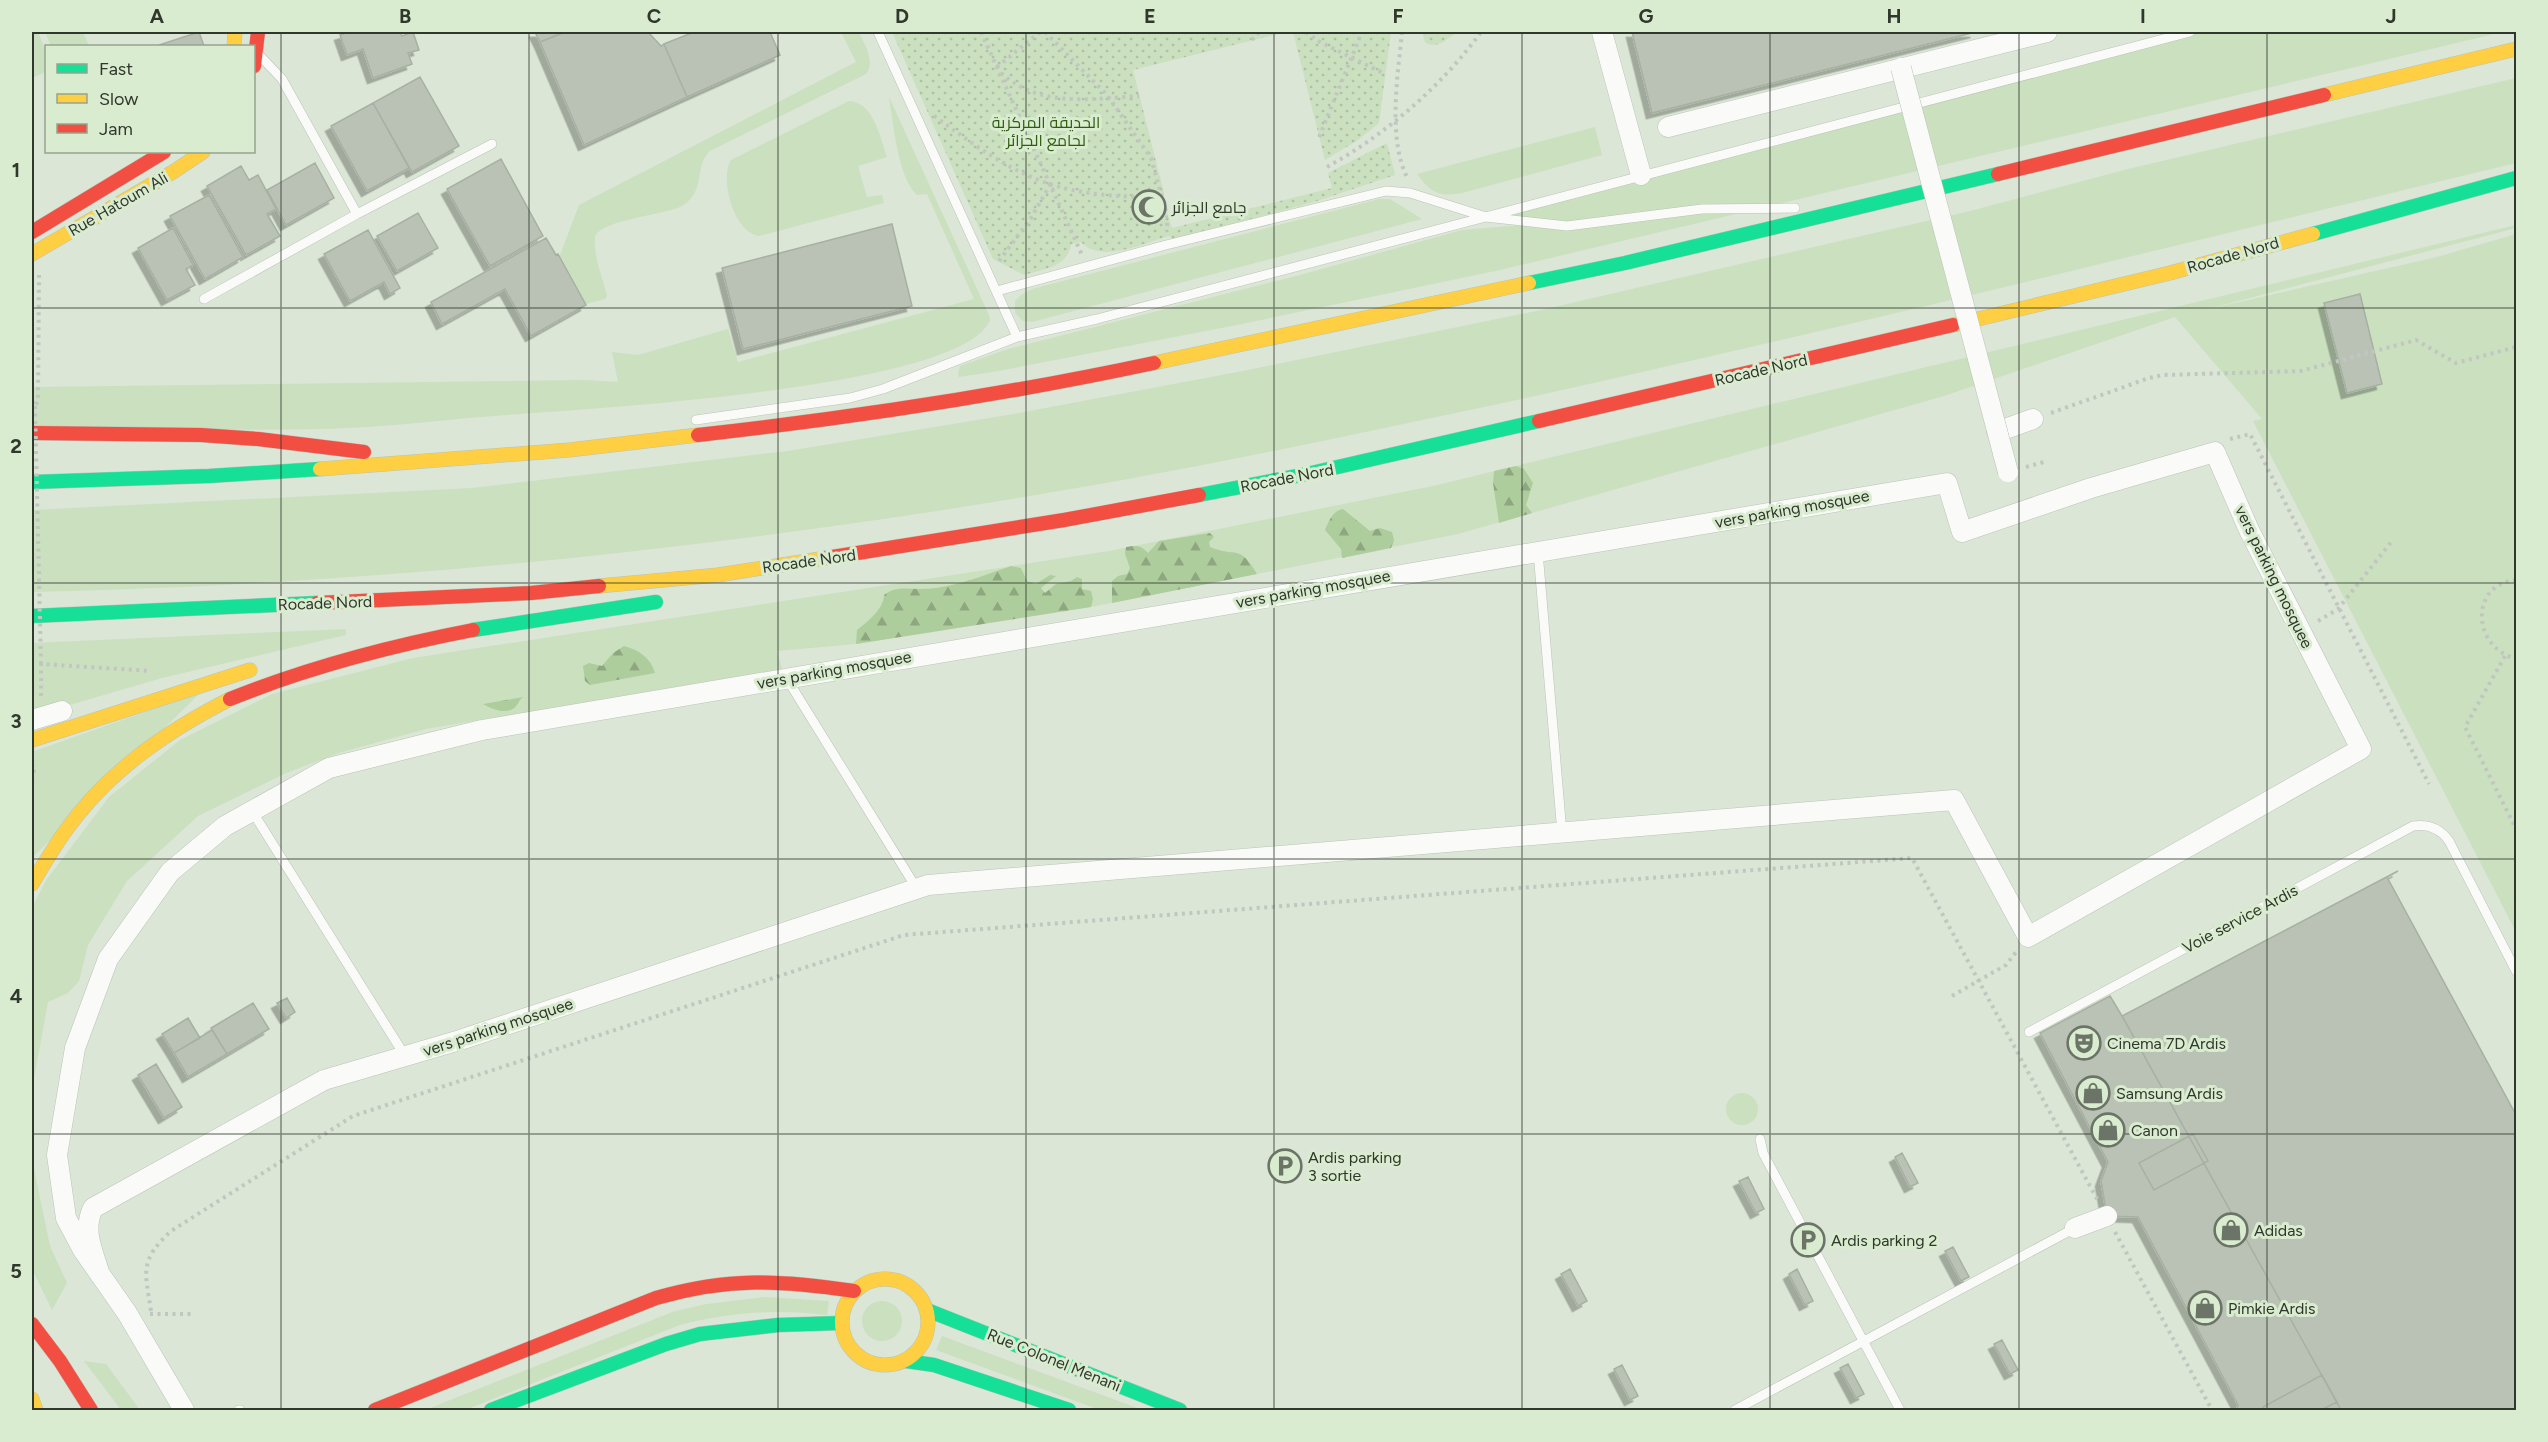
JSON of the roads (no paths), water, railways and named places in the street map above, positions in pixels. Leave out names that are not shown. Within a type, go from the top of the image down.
[{"type":"main road","points":[[255,59],[258,32]]},
{"type":"main road","points":[[32,482],[209,476],[422,463],[623,445],[826,421],[1122,369],[1480,295],[1876,204],[2517,49]]},
{"type":"main road","name":"Rue Hatoum Ali","points":[[32,232],[162,153]]},
{"type":"main road","name":"Rue Hatoum Ali","points":[[35,252],[202,153]]},
{"type":"main road","name":"Rocade Nord","points":[[32,616],[531,592],[718,575],[1029,526],[1307,474],[1531,424],[2140,280],[2517,178]]},
{"type":"main road","points":[[2140,280],[2287,256]]},
{"type":"main road","points":[[32,433],[144,433],[246,438],[324,446],[422,463]]},
{"type":"main road","points":[[1165,516],[1259,492],[1307,474]]},
{"type":"main road","points":[[32,884],[58,841],[112,776],[130,760],[186,720],[228,698],[299,671],[443,635],[665,600]]},
{"type":"main road","points":[[324,652],[443,635]]},
{"type":"main road","points":[[32,740],[147,701],[269,664]]},
{"type":"main road","points":[[906,1361],[916,1353],[924,1341],[929,1325],[927,1310],[921,1297],[901,1281],[884,1278],[867,1282],[855,1291],[845,1304],[841,1323],[844,1339],[852,1352],[866,1362],[875,1365],[891,1365],[906,1361],[934,1365],[1068,1410]]},
{"type":"main road","points":[[375,1410],[688,1287],[724,1281],[759,1280],[855,1291]]},
{"type":"main road","name":"Rue Colonel Menani","points":[[927,1310],[1180,1410]]},
{"type":"main road","points":[[34,1318],[91,1410]]},
{"type":"main road","points":[[491,1410],[666,1344],[700,1334],[755,1327],[841,1323]]},
{"type":"main road","points":[[32,1399],[36,1410]]},
{"type":"street","points":[[1602,32],[1641,175]]},
{"type":"street","points":[[1668,127],[2047,32]]},
{"type":"street","points":[[1901,68],[2008,472]]},
{"type":"street","points":[[1997,432],[2033,419]]},
{"type":"street","name":"vers parking mosquee","points":[[100,1275],[88,1232],[87,1220],[93,1208],[324,1080],[460,1040],[928,885],[1954,800],[2028,937],[2361,749],[2249,530],[2215,452],[2091,488],[1962,532],[1947,483],[482,730],[329,768],[225,826],[170,872],[108,959],[75,1048],[57,1155],[66,1218],[83,1250],[100,1275],[127,1313],[184,1410]]},
{"type":"street","points":[[32,720],[62,711]]},
{"type":"street","points":[[2075,1228],[2106,1216]]},
{"type":"lane","points":[[878,32],[1017,337]]},
{"type":"lane","points":[[690,422],[850,398],[883,389],[1017,337],[1097,319],[2190,32]]},
{"type":"lane","points":[[2478,59],[2494,43]]},
{"type":"lane","points":[[255,59],[282,80],[357,214]]},
{"type":"lane","points":[[204,299],[357,214],[492,144]]},
{"type":"lane","points":[[1410,184],[1421,198]]},
{"type":"lane","points":[[997,291],[1166,245],[1386,191],[1403,191],[1486,217],[1567,226],[1702,209],[1876,204]]},
{"type":"lane","points":[[623,445],[668,426]]},
{"type":"lane","points":[[1538,552],[1562,833]]},
{"type":"lane","points":[[787,678],[917,889]]},
{"type":"lane","points":[[252,811],[405,1056]]},
{"type":"lane","name":"Voie service Ardis","points":[[2029,1032],[2413,826],[2432,826],[2445,835],[2517,971]]},
{"type":"lane","points":[[1760,1139],[1763,1154],[1900,1410]]},
{"type":"lane","points":[[1735,1410],[2075,1228]]},
{"type":"place","name":"جامع الجزائر","points":[[1149,207]]},
{"type":"place","name":"Cinema 7D Ardis","points":[[2084,1043]]},
{"type":"place","name":"Samsung Ardis","points":[[2093,1093]]},
{"type":"place","name":"Canon","points":[[2108,1130]]},
{"type":"place","name":"Ardis parking 3 sortie","points":[[1285,1166]]},
{"type":"place","name":"Adidas","points":[[2231,1230]]},
{"type":"place","name":"Ardis parking 2","points":[[1808,1240]]},
{"type":"place","name":"Pimkie Ardis","points":[[2205,1308]]},
{"type":"park label","name":"الحديقة المركزية لجامع الجزائر","points":[[1046,131]]}]
